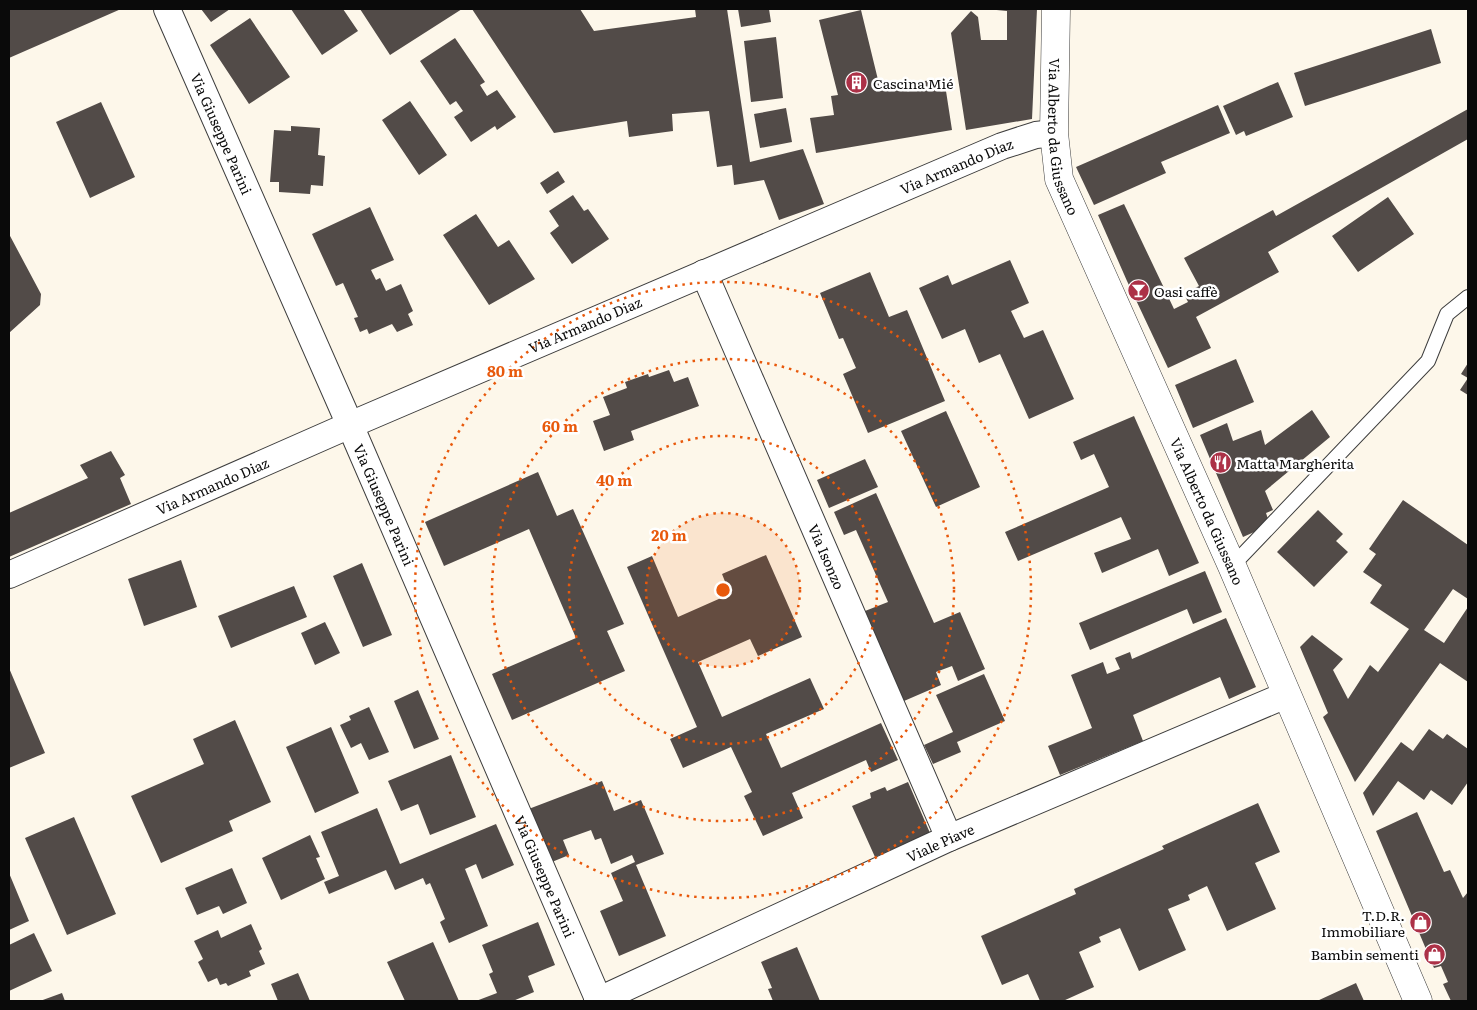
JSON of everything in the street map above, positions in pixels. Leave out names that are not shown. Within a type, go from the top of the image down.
[{"type":"street","name":"Via Giuseppe Parini","points":[[167,9],[350,425],[598,1001]]},
{"type":"street","name":"Via Alberto da Giussano","points":[[1056,9],[1054,133],[1059,179],[1076,221],[1232,566],[1418,1001]]},
{"type":"street","name":"Via Armando Diaz","points":[[9,575],[350,425],[1002,146],[1036,135],[1054,133]]},
{"type":"street","name":"Via Isonzo","points":[[704,273],[949,838]]},
{"type":"street","name":"Viale Piave","points":[[598,1001],[949,838],[1286,695]]},
{"type":"lane","points":[[1232,566],[1428,361],[1448,314],[1468,297]]},
{"type":"building","points":[[9,9],[121,9],[9,58]]},
{"type":"building","points":[[201,9],[230,9],[211,22]]},
{"type":"building","points":[[291,9],[343,9],[358,31],[322,55]]},
{"type":"building","points":[[360,9],[462,9],[390,55]]},
{"type":"building","points":[[472,9],[580,9],[594,31],[696,17],[695,9],[727,9],[750,162],[803,149],[824,204],[779,220],[764,180],[734,185],[732,165],[717,167],[709,111],[672,114],[673,131],[629,137],[627,121],[554,133]]},
{"type":"building","points":[[738,9],[769,9],[771,22],[741,27]]},
{"type":"building","name":"Cascina Mié","points":[[986,9],[1037,9],[1032,119],[966,130],[951,33],[971,11],[978,17],[981,40],[1007,40],[1007,11]]},
{"type":"building","name":"Cascina Mié","points":[[861,10],[880,88],[944,78],[952,130],[816,153],[810,118],[834,115],[831,96],[838,95],[819,20]]},
{"type":"building","points":[[250,18],[290,77],[249,104],[210,45]]},
{"type":"building","points":[[1431,29],[1441,63],[1305,106],[1294,73]]},
{"type":"building","points":[[776,37],[783,98],[751,102],[744,41]]},
{"type":"building","points":[[455,38],[485,82],[480,85],[487,96],[497,90],[516,117],[497,130],[495,126],[471,142],[454,117],[463,111],[456,101],[450,105],[420,61]]},
{"type":"building","points":[[1278,82],[1293,117],[1246,136],[1244,131],[1236,135],[1223,106]]},
{"type":"building","points":[[410,101],[447,155],[419,175],[382,120]]},
{"type":"building","points":[[101,102],[135,177],[90,198],[56,122]]},
{"type":"building","points":[[1218,105],[1230,133],[1161,162],[1166,173],[1094,205],[1076,167]]},
{"type":"building","points":[[786,108],[792,142],[760,148],[754,114]]},
{"type":"building","points":[[1468,109],[1468,139],[1268,252],[1279,272],[1196,317],[1211,348],[1168,368],[1098,215],[1124,204],[1174,309],[1188,302],[1184,294],[1199,286],[1184,258],[1273,210],[1276,216]]},
{"type":"building","points":[[291,126],[320,128],[318,155],[325,156],[323,186],[311,185],[310,194],[279,192],[279,182],[270,182],[274,130],[291,131]]},
{"type":"building","points":[[558,171],[565,182],[547,194],[540,183]]},
{"type":"building","points":[[573,195],[584,211],[588,209],[609,239],[572,264],[550,233],[559,226],[549,211]]},
{"type":"building","points":[[1388,197],[1414,234],[1358,272],[1332,236]]},
{"type":"building","points":[[370,207],[394,260],[371,270],[376,280],[380,278],[386,291],[401,284],[413,311],[408,314],[413,325],[397,332],[392,324],[369,334],[367,329],[360,332],[354,318],[358,317],[343,283],[336,286],[312,234]]},
{"type":"building","points":[[476,214],[498,247],[509,240],[535,279],[489,305],[443,235]]},
{"type":"building","points":[[9,234],[41,294],[40,305],[9,333]]},
{"type":"building","points":[[1010,260],[1029,303],[1011,311],[1024,338],[1043,330],[1074,399],[1029,419],[1000,354],[979,363],[965,329],[942,339],[919,288],[948,275],[952,285]]},
{"type":"building","points":[[870,272],[889,317],[907,310],[945,401],[868,433],[843,374],[856,368],[843,338],[839,339],[820,293]]},
{"type":"building","points":[[1236,359],[1254,402],[1193,428],[1175,385]]},
{"type":"building","points":[[1468,363],[1468,378],[1461,374]]},
{"type":"building","points":[[669,370],[674,382],[688,377],[699,406],[631,431],[634,440],[604,451],[593,421],[610,415],[603,397],[627,388],[625,382],[648,374],[649,377]]},
{"type":"building","points":[[1468,378],[1468,395],[1460,390]]},
{"type":"building","points":[[1312,410],[1330,437],[1265,491],[1273,510],[1266,513],[1270,525],[1243,537],[1200,435],[1227,423],[1233,441],[1261,430],[1265,445]]},
{"type":"building","points":[[946,411],[980,487],[936,507],[901,431]]},
{"type":"building","points":[[1134,416],[1199,563],[1169,576],[1158,549],[1102,573],[1094,553],[1131,539],[1121,517],[1018,561],[1005,532],[1109,487],[1094,454],[1081,460],[1073,442]]},
{"type":"building","points":[[111,451],[125,475],[120,478],[131,504],[9,557],[9,513],[88,478],[80,465]]},
{"type":"building","points":[[865,459],[878,487],[829,508],[817,480]]},
{"type":"building","points":[[538,472],[557,516],[573,509],[624,624],[607,631],[625,671],[512,720],[492,674],[576,638],[529,529],[444,566],[425,522]]},
{"type":"building","points":[[876,493],[934,623],[960,612],[985,669],[958,681],[952,666],[936,672],[941,685],[904,701],[865,611],[888,602],[856,530],[844,535],[834,512]]},
{"type":"building","points":[[1403,500],[1468,545],[1468,599],[1453,589],[1424,630],[1444,643],[1468,607],[1468,682],[1440,663],[1355,782],[1323,717],[1328,713],[1300,647],[1312,635],[1343,659],[1333,670],[1348,699],[1370,665],[1378,672],[1409,629],[1370,603],[1382,585],[1363,572],[1376,554],[1369,549]]},
{"type":"building","points":[[1318,510],[1343,534],[1336,541],[1348,552],[1314,587],[1277,552]]},
{"type":"building","points":[[766,555],[802,637],[758,656],[750,639],[698,662],[722,717],[810,678],[824,709],[766,734],[781,768],[881,723],[898,760],[871,772],[866,760],[792,793],[803,818],[763,836],[744,796],[752,792],[731,747],[683,768],[670,739],[697,727],[627,567],[652,556],[678,617],[730,594],[722,574]]},
{"type":"building","points":[[181,560],[197,607],[144,626],[128,579]]},
{"type":"building","points":[[362,563],[392,635],[363,647],[333,576]]},
{"type":"building","points":[[1205,571],[1222,612],[1193,624],[1187,609],[1090,650],[1079,623]]},
{"type":"building","points":[[294,586],[307,617],[231,648],[218,616]]},
{"type":"building","points":[[1226,618],[1256,687],[1229,699],[1220,677],[1133,715],[1143,741],[1060,775],[1048,746],[1092,728],[1071,675],[1103,662],[1107,674],[1120,669],[1115,658],[1130,652],[1132,659]]},
{"type":"building","points":[[325,622],[340,653],[315,665],[301,633]]},
{"type":"building","points":[[9,668],[45,753],[9,768]]},
{"type":"building","points":[[984,674],[1005,721],[957,742],[961,752],[933,764],[924,745],[953,732],[936,695]]},
{"type":"building","points":[[418,690],[439,739],[414,749],[394,701]]},
{"type":"building","points":[[369,707],[389,752],[369,760],[361,743],[351,748],[340,725],[351,720],[349,716]]},
{"type":"building","points":[[235,720],[271,802],[229,821],[233,831],[161,863],[131,796],[204,764],[193,739]]},
{"type":"building","points":[[331,727],[359,793],[315,813],[286,747]]},
{"type":"building","points":[[1429,729],[1443,739],[1447,734],[1468,749],[1468,782],[1452,805],[1431,790],[1424,800],[1398,781],[1373,816],[1363,793],[1401,742],[1413,751]]},
{"type":"building","points":[[451,755],[476,817],[430,835],[418,804],[401,811],[388,781]]},
{"type":"building","points":[[602,781],[614,811],[641,800],[664,854],[636,865],[666,936],[619,956],[600,911],[623,901],[611,873],[635,862],[632,855],[611,864],[601,838],[595,840],[591,830],[563,840],[569,855],[547,864],[526,810]]},
{"type":"building","points":[[908,782],[930,833],[875,857],[852,806],[871,798],[870,793],[885,787],[887,791]]},
{"type":"building","points":[[1258,803],[1280,852],[1255,863],[1276,909],[1227,931],[1207,886],[1188,895],[1190,900],[1168,909],[1186,950],[1139,971],[1120,928],[1099,937],[1101,942],[1079,952],[1094,987],[1063,1001],[1040,1001],[1028,974],[1002,985],[981,936],[1076,894],[1074,889],[1164,849],[1162,846]]},
{"type":"building","points":[[377,808],[400,864],[496,824],[514,865],[482,879],[476,864],[465,869],[488,926],[449,943],[440,922],[445,919],[430,883],[426,885],[423,878],[395,890],[386,870],[329,894],[324,882],[339,876],[321,832]]},
{"type":"building","points":[[1417,812],[1444,872],[1450,870],[1463,898],[1468,892],[1468,1001],[1451,1001],[1443,984],[1448,982],[1441,966],[1434,968],[1376,831]]},
{"type":"building","points":[[74,817],[116,914],[67,935],[25,838]]},
{"type":"building","points":[[310,835],[320,857],[316,858],[325,879],[281,900],[262,858]]},
{"type":"building","points":[[232,868],[247,903],[223,914],[219,906],[197,915],[185,888]]},
{"type":"building","points":[[9,873],[29,921],[9,930]]},
{"type":"building","points":[[538,922],[555,965],[528,976],[534,992],[513,1001],[476,1001],[497,993],[489,974],[493,972],[482,945]]},
{"type":"building","points":[[251,924],[262,949],[259,951],[265,964],[249,971],[251,976],[228,986],[226,983],[220,985],[217,978],[208,982],[198,962],[203,959],[194,941],[218,930],[221,938]]},
{"type":"building","points":[[34,933],[52,971],[9,991],[9,945]]},
{"type":"building","points":[[433,942],[459,1001],[405,1001],[387,962]]},
{"type":"building","points":[[797,947],[820,1001],[773,1001],[768,989],[772,988],[761,962]]},
{"type":"building","points":[[298,973],[310,1001],[278,1001],[271,984]]},
{"type":"building","points":[[1356,983],[1364,1001],[1317,1001]]},
{"type":"building","points":[[62,993],[65,1001],[40,1001]]},
{"type":"place","name":"Cascina Mié","points":[[857,83]]},
{"type":"place","name":"Oasi caffè","points":[[1138,291]]},
{"type":"place","name":"Matta Margherita","points":[[1220,463]]},
{"type":"place","name":"T.D.R. Immobiliare","points":[[1421,923]]},
{"type":"place","name":"Bambin sementi","points":[[1435,954]]}]
